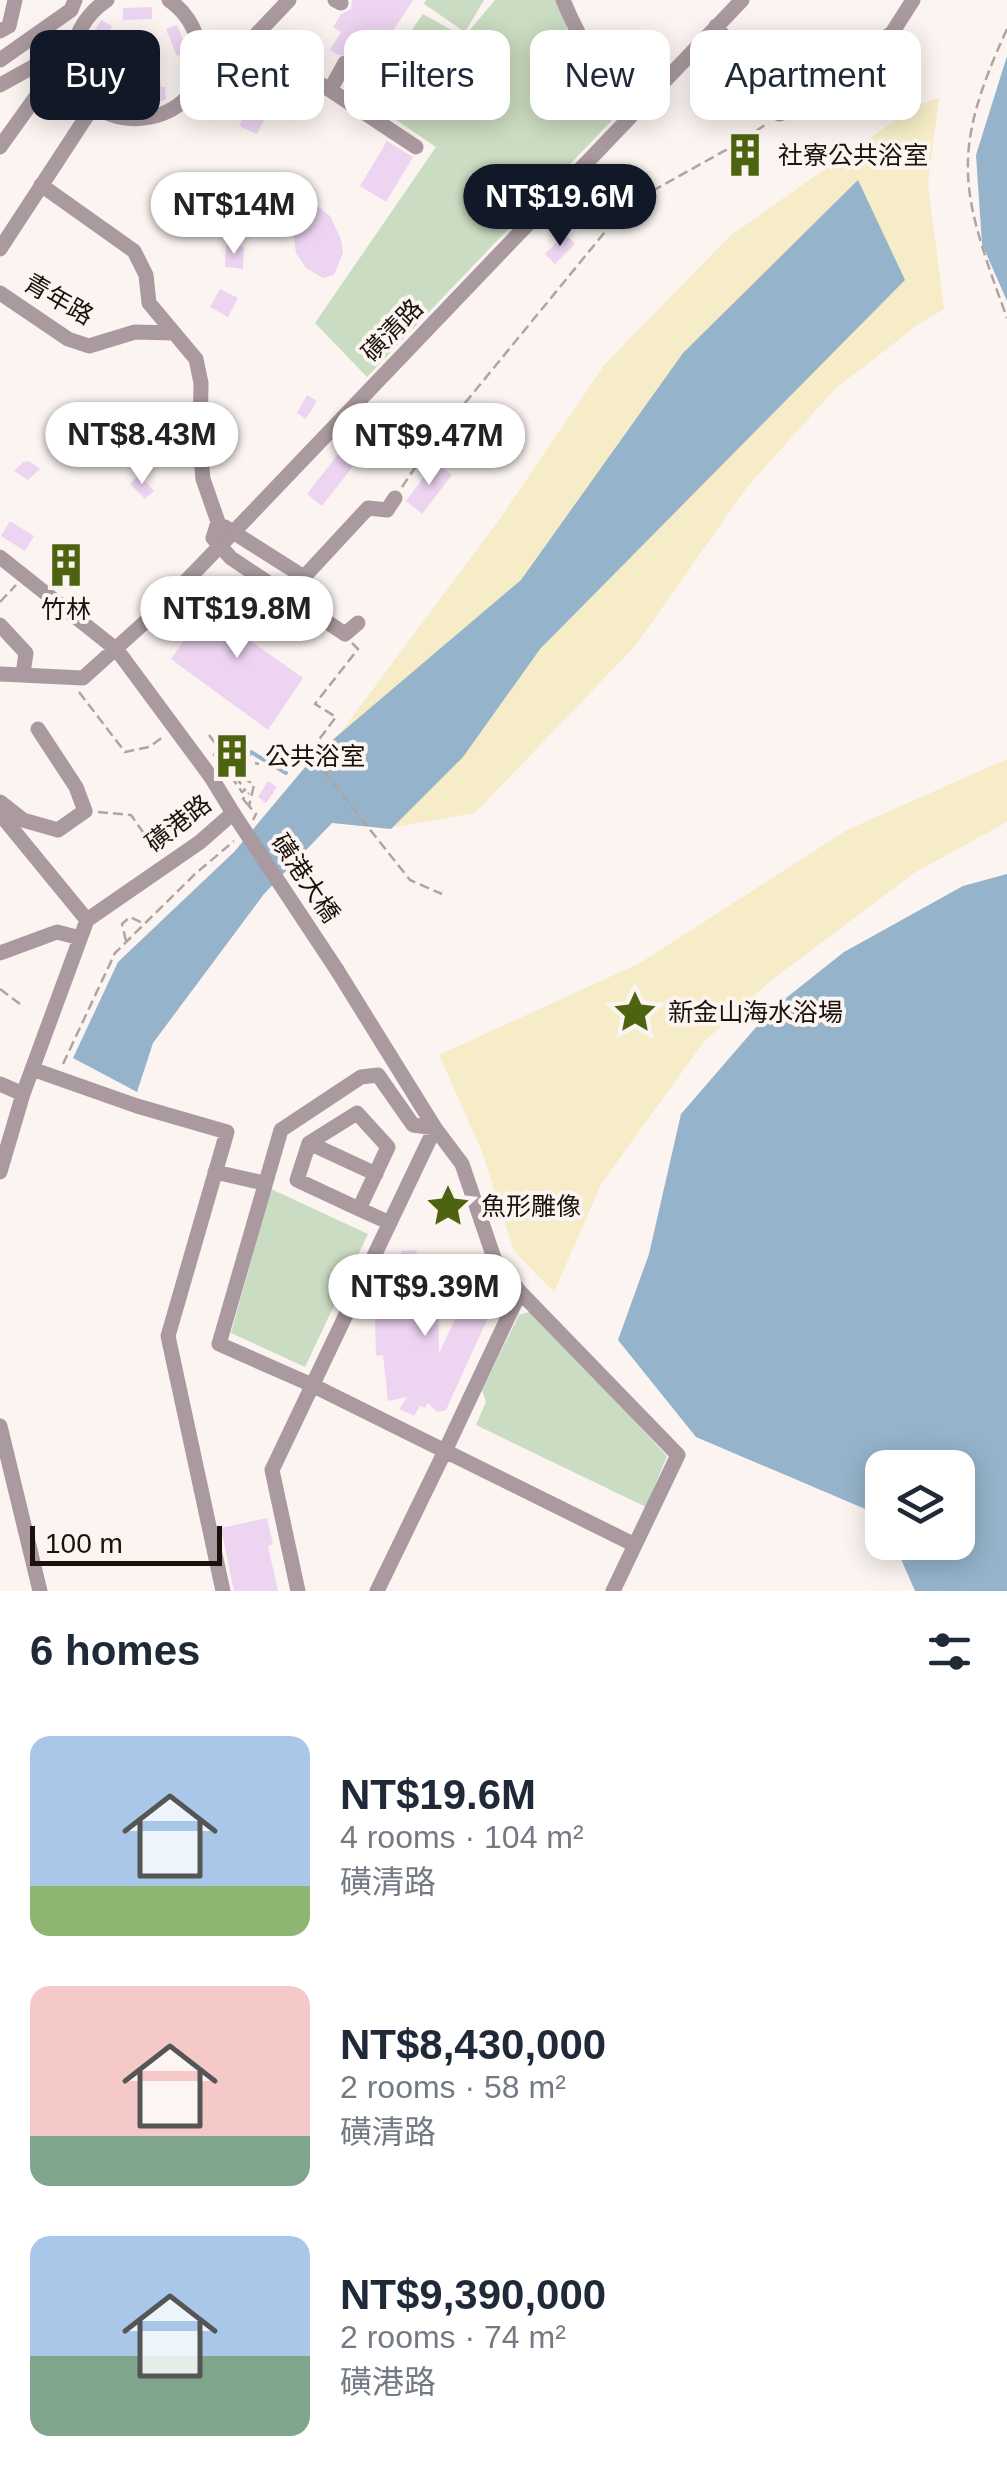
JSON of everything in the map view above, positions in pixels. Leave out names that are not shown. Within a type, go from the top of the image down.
[{"type":"street","points":[[0,31],[9,26],[15,0]]},
{"type":"street","points":[[0,60],[70,10],[74,0]]},
{"type":"street","points":[[82,30],[94,9],[107,0]]},
{"type":"street","points":[[169,0],[181,9],[193,30]]},
{"type":"street","points":[[260,30],[289,0]]},
{"type":"street","points":[[563,0],[576,30]]},
{"type":"street","name":"磺清路","points":[[670,75],[742,0]]},
{"type":"street","points":[[894,30],[913,0]]},
{"type":"street","points":[[716,26],[719,30]]},
{"type":"street","points":[[330,90],[344,66]]},
{"type":"street","points":[[0,85],[30,69]]},
{"type":"street","points":[[324,86],[416,147]]},
{"type":"street","points":[[2,141],[30,103]]},
{"type":"street","points":[[0,248],[84,120]]},
{"type":"street","name":"磺清路","points":[[69,678],[83,678],[154,614],[628,120]]},
{"type":"street","points":[[40,185],[134,251],[146,275],[148,303],[131,332]]},
{"type":"street","name":"青年路","points":[[0,293],[68,339],[89,346],[131,332],[173,333]]},
{"type":"street","points":[[148,303],[196,359],[201,384],[203,479],[218,522],[304,577],[368,508],[387,510],[395,498]]},
{"type":"street","points":[[218,522],[212,538],[231,558],[345,634],[358,623]]},
{"type":"street","name":"磺港路","points":[[0,556],[117,650],[176,728],[233,814],[200,842],[87,920]]},
{"type":"street","points":[[0,625],[26,654],[23,674]]},
{"type":"street","points":[[0,674],[69,678]]},
{"type":"street","points":[[0,802],[23,820],[58,830],[85,811],[76,786],[38,729]]},
{"type":"street","points":[[0,814],[87,920],[23,1094],[0,1172]]},
{"type":"street","name":"磺港大橋","points":[[233,814],[337,970],[435,1128]]},
{"type":"street","points":[[0,953],[57,932],[80,938]]},
{"type":"street","points":[[32,1070],[226,1132],[168,1336],[223,1591]]},
{"type":"street","points":[[613,1591],[678,1456],[520,1292],[494,1258],[462,1164],[435,1128],[413,1125],[378,1075],[361,1077],[281,1130],[219,1344],[312,1385],[635,1545]]},
{"type":"street","points":[[0,1084],[23,1094]]},
{"type":"street","points":[[359,1210],[388,1146],[358,1113],[309,1143],[297,1180],[359,1210],[390,1223]]},
{"type":"street","points":[[298,1591],[272,1470],[435,1128]]},
{"type":"street","points":[[309,1143],[376,1174]]},
{"type":"street","points":[[216,1172],[264,1183]]},
{"type":"street","points":[[377,1591],[520,1292]]},
{"type":"street","points":[[0,1426],[40,1591]]},
{"type":"path","points":[[1007,29],[972,118],[966,154],[966,186],[972,216],[1007,318]]},
{"type":"path","points":[[395,498],[429,447],[626,205],[744,140],[771,120]]},
{"type":"path","points":[[0,602],[25,576]]},
{"type":"path","points":[[345,634],[358,650],[315,704],[336,717],[318,741],[328,757],[326,774],[410,880],[442,894]]},
{"type":"path","points":[[69,678],[124,752],[150,747],[176,728]]},
{"type":"path","points":[[208,736],[218,746],[214,755],[254,785],[249,806],[256,814],[252,821]]},
{"type":"path","points":[[221,770],[225,768],[242,792],[235,774]]},
{"type":"path","points":[[85,811],[132,815],[165,865]]},
{"type":"path","points":[[58,1078],[116,953],[242,832]]},
{"type":"path","points":[[126,942],[122,924],[130,917],[145,924]]},
{"type":"path","points":[[0,989],[20,1004]]},
{"type":"green space","points":[[426,0],[484,0],[466,30],[424,4]]},
{"type":"green space","points":[[495,0],[556,0],[568,30],[530,30],[530,120],[612,120],[367,377],[315,323],[436,147],[396,120],[510,120],[510,30],[470,30]]},
{"type":"green space","points":[[423,14],[452,30],[412,30]]},
{"type":"green space","points":[[271,1189],[368,1234],[305,1367],[231,1333]]},
{"type":"green space","points":[[532,1311],[667,1456],[646,1507],[476,1425],[486,1402],[482,1390],[519,1315]]},
{"type":"sand","points":[[939,98],[928,184],[944,309],[836,388],[747,487],[636,645],[475,813],[383,829],[338,736],[497,523],[605,364],[731,235],[896,120],[921,120],[921,104]]},
{"type":"sand","name":"新金山海水浴場","points":[[1007,759],[1007,822],[914,873],[769,982],[703,1043],[601,1184],[554,1292],[514,1251],[481,1149],[439,1055],[640,963],[847,830]]},
{"type":"water","points":[[1007,56],[1007,301],[982,244],[976,155]]},
{"type":"water","points":[[858,180],[905,280],[540,649],[463,757],[391,829],[332,823],[264,894],[153,1043],[137,1092],[73,1058],[118,962],[234,852],[316,754],[521,580],[683,353]]},
{"type":"water","points":[[1007,874],[1007,1591],[915,1591],[901,1560],[975,1560],[975,1450],[865,1450],[865,1509],[696,1437],[618,1340],[649,1254],[681,1114],[771,1010],[844,952],[963,886]]},
{"type":"building","points":[[352,0],[413,0],[394,30],[344,30],[344,55],[338,55],[330,50],[341,32],[333,27],[341,14],[351,9]]},
{"type":"building","points":[[152,7],[152,19],[123,20],[123,8]]},
{"type":"building","points":[[101,20],[112,26],[110,30],[95,30]]},
{"type":"building","points":[[177,25],[180,55],[177,56],[166,29]]},
{"type":"building","points":[[160,80],[161,87],[165,87],[166,99],[160,101]]},
{"type":"building","points":[[242,120],[264,120],[257,134],[239,126]]},
{"type":"building","points":[[387,141],[413,157],[386,202],[360,186]]},
{"type":"building","name":"社寮公共浴室","points":[[748,142],[758,156],[743,168],[732,155]]},
{"type":"building","points":[[234,195],[240,216],[220,221],[215,200]]},
{"type":"building","points":[[306,204],[316,205],[330,216],[341,239],[343,253],[334,275],[323,278],[306,268],[296,253],[292,224]]},
{"type":"building","points":[[565,234],[575,244],[555,264],[545,254]]},
{"type":"building","points":[[226,245],[244,247],[243,269],[225,267]]},
{"type":"building","points":[[220,289],[238,298],[228,317],[210,307]]},
{"type":"building","points":[[307,395],[317,401],[306,419],[297,413]]},
{"type":"building","points":[[342,449],[357,461],[322,506],[307,494]]},
{"type":"building","points":[[29,461],[40,469],[28,480],[14,471]]},
{"type":"building","points":[[435,462],[452,475],[422,514],[406,501]]},
{"type":"building","points":[[139,475],[154,491],[145,499],[130,484]]},
{"type":"building","points":[[10,521],[34,536],[25,551],[1,536]]},
{"type":"building","name":"竹林","points":[[71,547],[81,553],[76,563],[82,566],[75,579],[52,566],[59,553],[66,556]]},
{"type":"building","points":[[222,586],[225,605],[256,603],[260,630],[241,634],[303,678],[268,730],[171,659]]},
{"type":"building","name":"公共浴室","points":[[229,740],[248,757],[236,770],[216,755]]},
{"type":"building","points":[[268,781],[277,787],[266,803],[258,797]]},
{"type":"building","points":[[416,1250],[417,1255],[438,1255],[439,1353],[469,1290],[479,1296],[490,1313],[446,1410],[437,1412],[428,1403],[425,1408],[420,1406],[414,1416],[399,1409],[407,1397],[388,1401],[383,1355],[376,1356],[375,1317],[380,1307],[403,1303],[401,1251]]},
{"type":"building","points":[[267,1518],[273,1544],[268,1546],[278,1591],[234,1591],[221,1528]]},
{"type":"waterway","points":[[248,756],[251,752],[286,773]]},
{"type":"place","name":"社寮公共浴室","points":[[745,155]]},
{"type":"place","name":"竹林","points":[[66,565]]},
{"type":"place","name":"公共浴室","points":[[232,756]]},
{"type":"place","name":"新金山海水浴場","points":[[635,1012]]},
{"type":"place","name":"魚形雕像","points":[[448,1206]]}]
